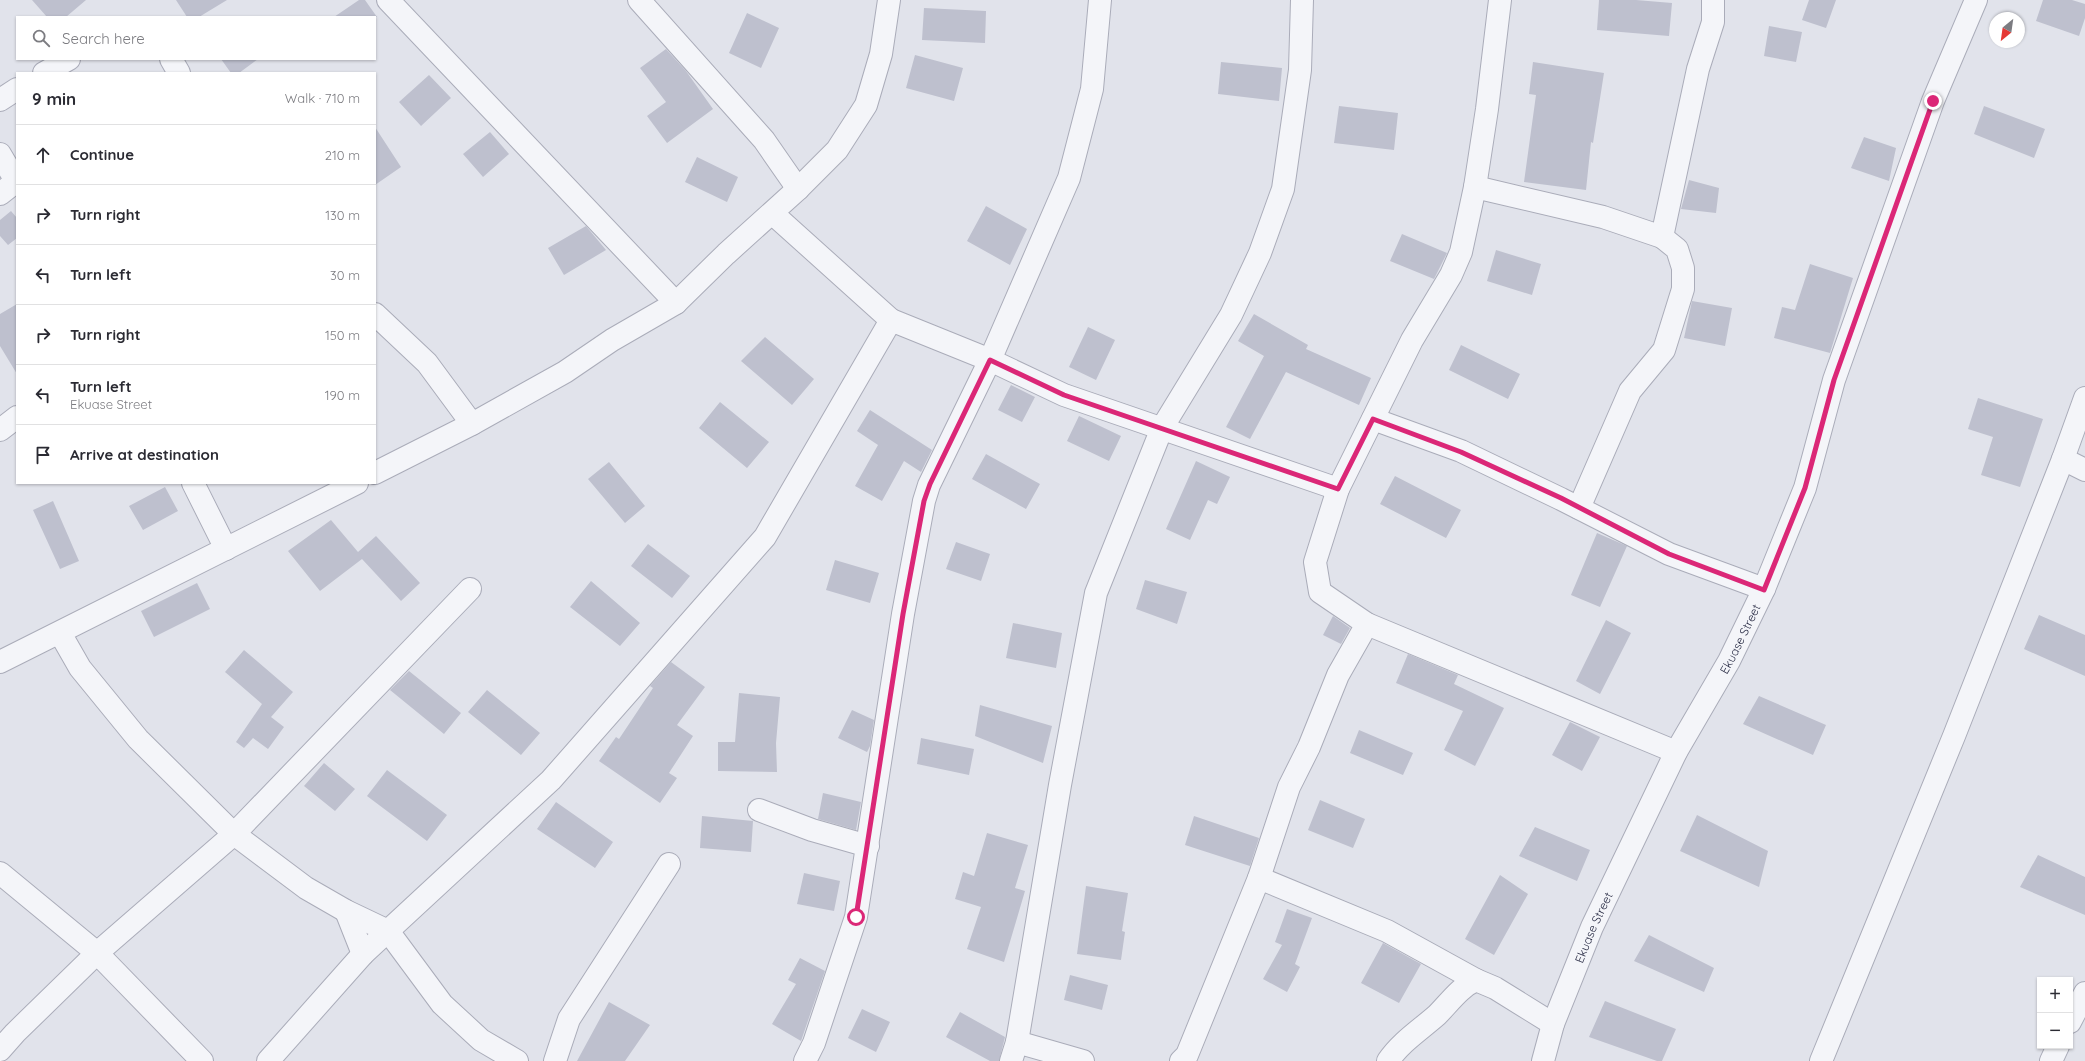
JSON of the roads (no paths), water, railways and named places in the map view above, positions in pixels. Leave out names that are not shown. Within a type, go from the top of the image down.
[{"type":"street","points":[[388,0],[676,303]]},
{"type":"street","points":[[639,0],[764,140],[798,189]]},
{"type":"street","points":[[376,472],[472,424],[565,372],[612,340],[676,303],[798,189],[837,150],[866,105],[881,54],[889,0]]},
{"type":"street","points":[[805,1061],[814,1043],[856,917],[903,614],[924,501],[930,484],[990,360],[1069,178],[1092,89],[1100,0]]},
{"type":"street","points":[[1083,1061],[1014,1052],[1060,785],[1096,593],[1162,428],[1231,315],[1260,253],[1282,189],[1300,70],[1302,0]]},
{"type":"street","points":[[1500,0],[1487,109],[1475,187],[1461,252],[1451,275],[1412,340],[1338,489],[1315,562],[1320,592],[1367,624],[1676,752]]},
{"type":"street","points":[[1662,236],[1698,69],[1713,22],[1713,0]]},
{"type":"street","name":"Ekuase Street","points":[[1543,1061],[1553,1024],[1592,927],[1676,752],[1729,661],[1764,590],[1805,488],[1834,380],[1933,101],[1976,0]]},
{"type":"street","points":[[46,72],[67,60]]},
{"type":"street","points":[[172,60],[178,72]]},
{"type":"street","points":[[0,100],[16,90]]},
{"type":"street","points":[[0,154],[13,176],[14,183],[0,194]]},
{"type":"street","points":[[1475,187],[1603,217],[1662,236],[1677,249],[1683,268],[1684,289],[1664,350],[1630,391],[1579,508]]},
{"type":"street","points":[[772,213],[891,320],[990,360],[1064,395],[1338,489]]},
{"type":"street","points":[[376,315],[427,363],[472,424]]},
{"type":"street","points":[[268,1061],[363,954],[551,780],[765,537],[891,320]]},
{"type":"street","points":[[1821,1061],[1954,736],[2063,459],[2085,398]]},
{"type":"street","points":[[0,430],[16,418]]},
{"type":"street","points":[[1373,419],[1461,452],[1579,508],[1669,554],[1764,590]]},
{"type":"street","points":[[2063,459],[2085,470]]},
{"type":"street","points":[[194,484],[226,549]]},
{"type":"street","points":[[0,662],[355,484]]},
{"type":"street","points":[[0,1050],[15,1033],[97,953],[234,834],[470,590]]},
{"type":"street","points":[[1182,1061],[1187,1055],[1212,997],[1258,878],[1289,787],[1309,747],[1338,675],[1367,624]]},
{"type":"street","points":[[60,633],[80,668],[138,738],[234,834],[306,888],[346,911],[388,930],[442,1004],[481,1040],[517,1061]]},
{"type":"street","points":[[759,810],[812,830],[868,846]]},
{"type":"street","points":[[555,1061],[569,1019],[669,864]]},
{"type":"street","points":[[0,873],[97,953],[202,1061]]},
{"type":"street","points":[[1258,878],[1387,931],[1476,980],[1495,988],[1553,1024]]},
{"type":"street","points":[[346,911],[363,954]]},
{"type":"street","points":[[1388,1061],[1396,1049],[1436,1016],[1468,983],[1476,980]]},
{"type":"street","points":[[2073,1016],[2085,993]]},
{"type":"street","points":[[2051,1061],[2057,1049]]}]
